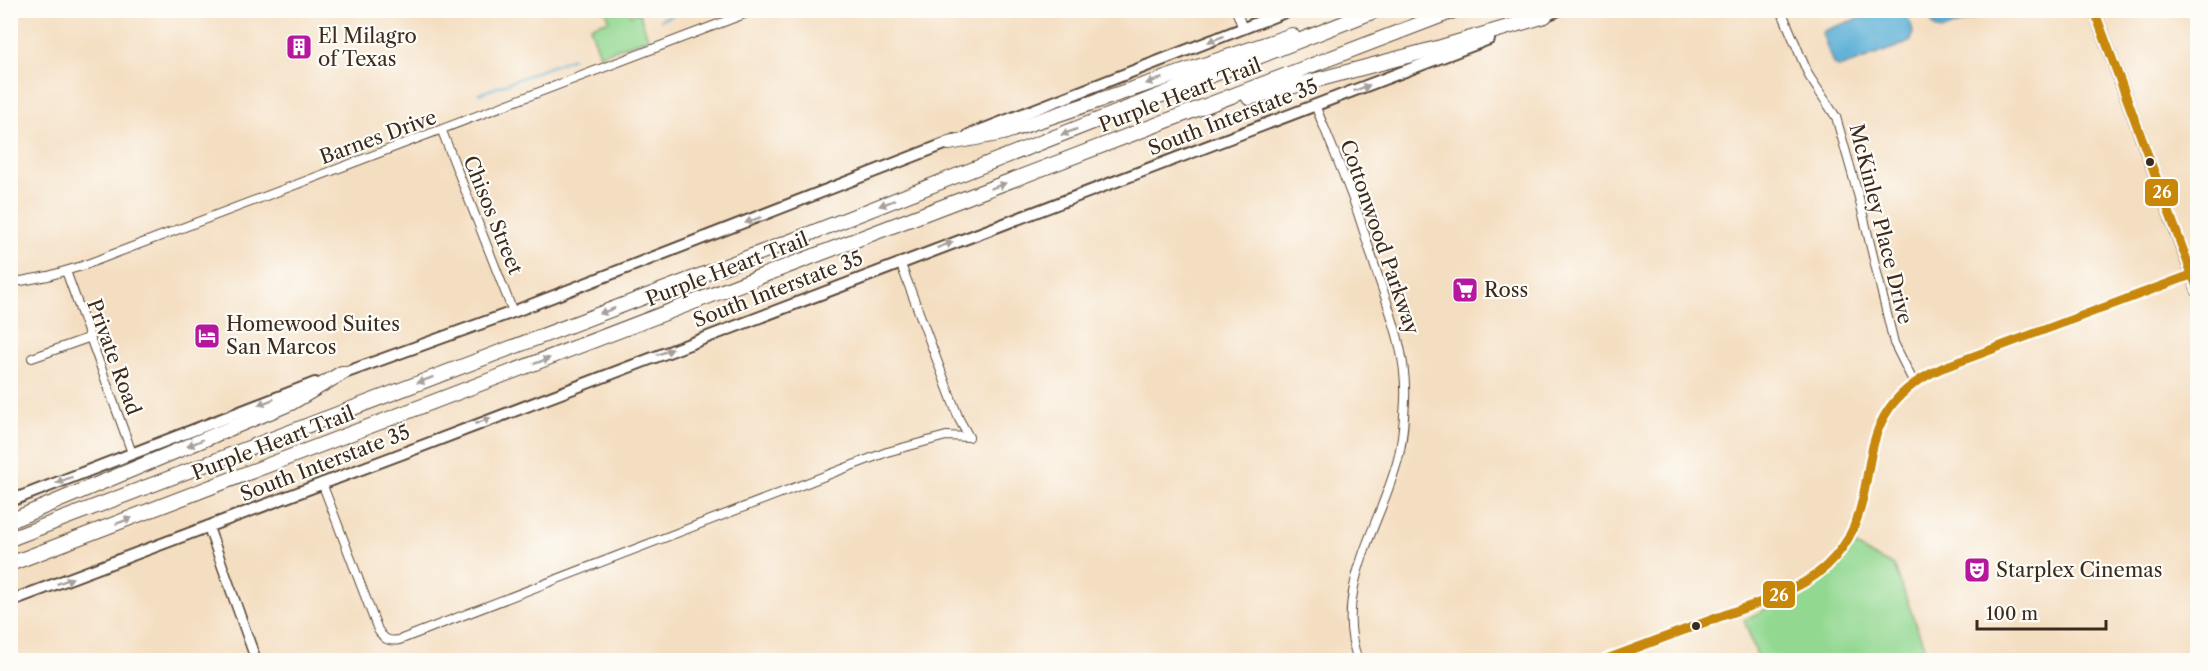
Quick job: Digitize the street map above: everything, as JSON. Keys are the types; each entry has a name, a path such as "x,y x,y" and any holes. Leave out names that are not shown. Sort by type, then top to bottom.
{"highway":[{"path":"949,143 1004,133 1369,10"},
{"name":"Purple Heart Trail","path":"10,539 780,245 1377,10"},
{"name":"Purple Heart Trail","path":"10,564 1456,10"},
{"path":"1166,122 1441,47 1545,16"},
{"path":"10,520 291,403 342,373"}],"main road":[{"path":"10,501 342,373 513,312 1290,10"},
{"name":"South Interstate 35","path":"10,601 1316,105 1559,10"},
{"path":"2094,10 2194,274 2198,291"}],"street":[{"name":"Barnes Drive","path":"10,283 66,272 442,131 599,68 754,10"},
{"path":"1236,10 1243,29"},
{"name":"McKinley Place Drive","path":"1781,10 1809,76 1836,117 1859,198 1894,343 1914,383"},
{"name":"Cottonwood Parkway","path":"1316,105 1355,205 1391,308 1404,367 1403,430 1398,460 1360,560 1352,588 1351,618 1354,650 1358,660"},
{"name":"Chisos Street","path":"442,131 513,312"},
{"path":"322,483 378,630 384,638 391,642 887,452 946,436 969,437 959,418 900,262"},
{"name":"Private Road","path":"66,272 88,338 132,453"},
{"path":"1604,660 1788,591 1821,571 1844,546 1853,529 1860,510 1876,433 1899,398 1914,383 1942,368 2194,274"},
{"path":"32,358 88,338"},
{"path":"208,526 256,660"}],"green space":[{"path":"606,11 629,11 631,15 639,12 648,38 600,55 590,27 609,20"},
{"path":"1853,544 1895,568 1929,660 1759,660 1744,620 1817,581 1841,559"}],"water":[{"path":"1882,10 1905,11 1913,31 1910,42 1842,67 1833,64 1822,33"},
{"path":"1928,11 1992,11 1939,30 1931,21"}],"waterway":[{"path":"660,20 686,10"},
{"path":"479,94 573,58"}],"transit line":[{"name":"26","path":"2094,10 2198,290"},
{"name":"26","path":"1604,660 1781,594 1810,579 1823,569 1835,557 1851,532 1861,507 1878,431 1890,408 1910,387 1942,368 2191,275"}],"place":[{"name":"El Milagro of Texas","path":"299,47"},
{"name":"Ross","path":"1465,290"},
{"name":"Homewood Suites San Marcos","path":"207,336"},
{"name":"Starplex Cinemas","path":"1977,570"}]}
